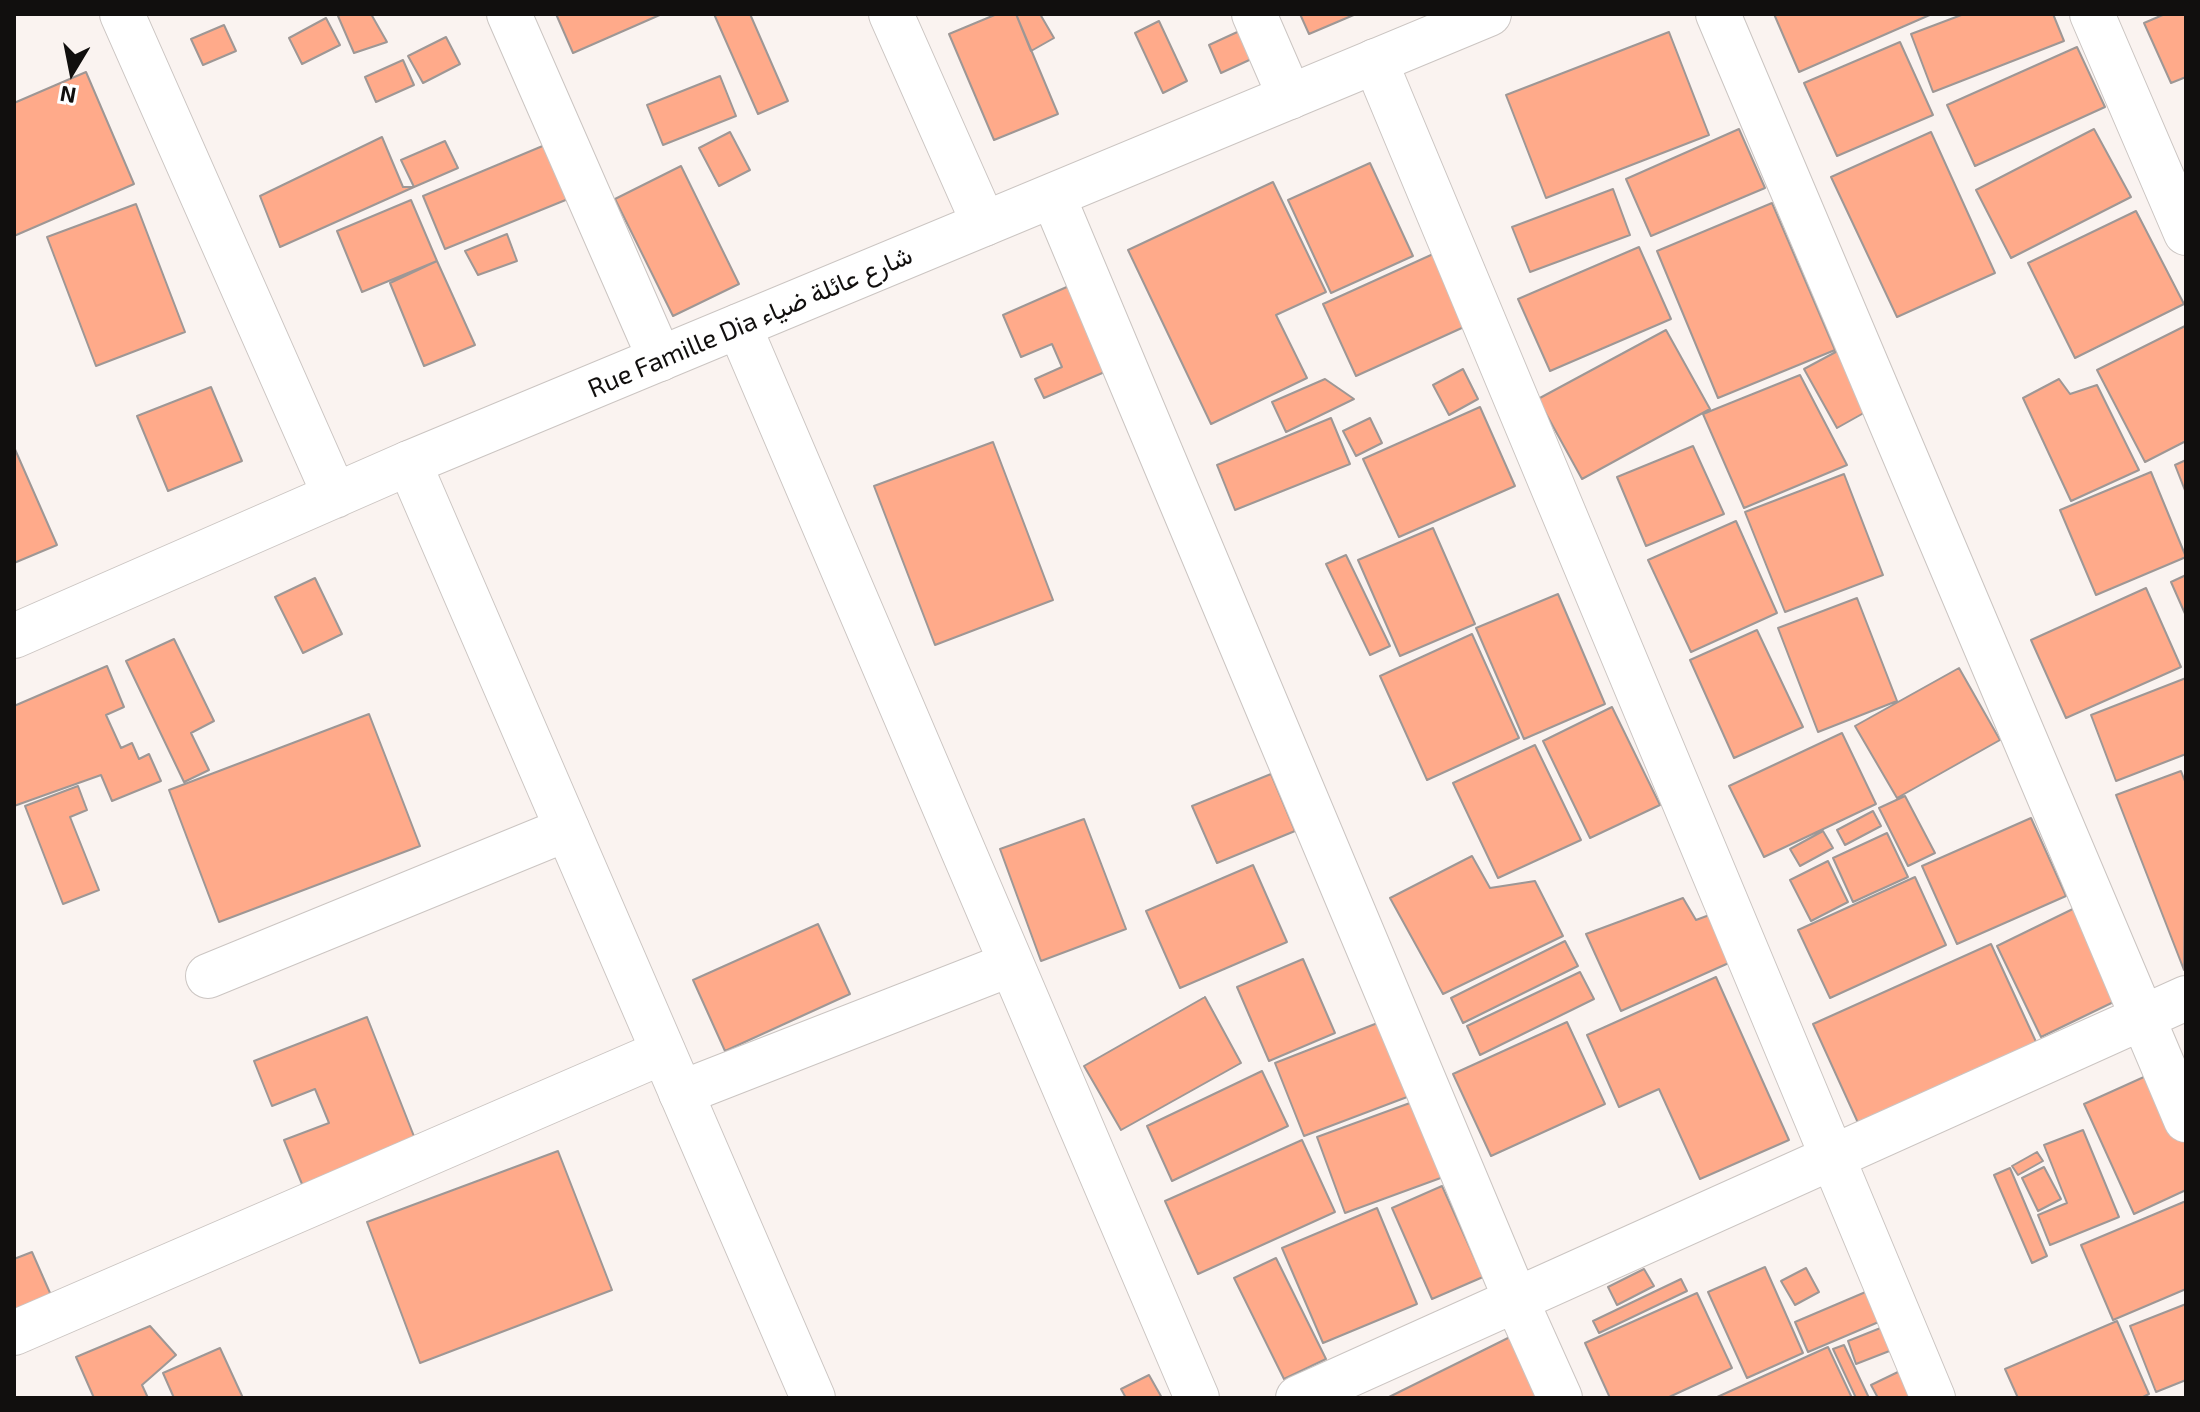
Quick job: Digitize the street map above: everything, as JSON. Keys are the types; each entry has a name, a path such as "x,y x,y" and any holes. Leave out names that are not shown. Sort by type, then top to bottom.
{"street":[{"path":"122,14 335,496"},
{"path":"509,14 660,359"},
{"path":"891,14 984,224"},
{"path":"1254,14 1290,97"},
{"name":"Rue Famille Dia شارع عائلة ضياء","path":"14,636 409,463 1489,14"},
{"path":"1718,14 2186,1120"},
{"path":"2092,14 2186,233"},
{"path":"1375,61 1933,1398"},
{"path":"1053,196 1516,1300 1560,1398"},
{"path":"739,326 1197,1398"},
{"path":"409,463 813,1398"},
{"path":"208,976 567,829"},
{"path":"681,1093 1011,964"},
{"path":"1298,1398 2186,998"},
{"path":"14,1333 663,1052"}],"building":[{"path":"371,14 387,42 354,53 338,16"},
{"path":"556,14 662,14 573,53"},
{"path":"714,14 750,14 788,101 758,114"},
{"path":"997,14 1016,14 1058,114 994,140 949,34"},
{"path":"1016,14 1040,14 1054,38 1031,51"},
{"path":"1300,14 1356,14 1309,34"},
{"path":"1774,14 1932,14 1799,72"},
{"path":"1964,14 2053,14 2064,41 1933,92 1911,34"},
{"path":"2165,14 2186,14 2186,77 2171,83 2144,23"},
{"path":"326,18 340,45 302,64 289,38"},
{"path":"1159,21 1187,81 1163,93 1135,33"},
{"path":"224,25 236,51 203,65 191,39"},
{"path":"1246,28 1258,56 1221,73 1209,45"},
{"path":"1669,32 1709,135 1546,198 1506,95"},
{"path":"446,37 460,64 423,83 408,56"},
{"path":"1900,42 1933,115 1837,156 1804,83"},
{"path":"2077,47 2105,107 1975,166 1947,105"},
{"path":"403,60 414,85 376,102 365,77"},
{"path":"86,72 134,184 14,236 14,103"},
{"path":"720,76 736,116 663,145 647,105"},
{"path":"1739,129 1765,188 1651,236 1626,179"},
{"path":"2094,129 2131,197 2011,258 1976,190"},
{"path":"730,132 750,170 719,186 699,148"},
{"path":"1931,132 1995,273 1897,317 1831,177"},
{"path":"382,137 403,187 414,187 280,247 260,196"},
{"path":"445,141 458,168 414,187 401,160"},
{"path":"545,145 573,197 445,249 423,196"},
{"path":"1370,163 1413,256 1331,293 1288,200"},
{"path":"681,166 739,284 673,316 615,199"},
{"path":"1273,182 1326,292 1276,315 1307,378 1211,424 1128,250"},
{"path":"1613,189 1630,235 1530,272 1512,227"},
{"path":"411,200 437,261 362,292 337,231"},
{"path":"1772,203 1835,350 1718,398 1657,251"},
{"path":"136,204 185,332 96,366 47,237"},
{"path":"2136,211 2184,304 2075,358 2028,263"},
{"path":"507,234 517,261 478,275 465,251"},
{"path":"1639,247 1671,319 1550,371 1518,299"},
{"path":"1442,250 1475,322 1356,376 1323,304"},
{"path":"437,261 475,345 424,366 390,283"},
{"path":"1069,286 1107,371 1044,398 1035,379 1062,367 1052,344 1021,357 1003,315"},
{"path":"2185,326 2186,441 2145,462 2097,370"},
{"path":"1666,330 1710,409 1582,479 1538,399"},
{"path":"1845,347 1878,405 1837,428 1804,369"},
{"path":"1463,369 1478,399 1449,415 1433,385"},
{"path":"1800,375 1847,465 1744,508 1703,414"},
{"path":"1325,379 1354,399 1286,432 1272,402"},
{"path":"2059,379 2070,394 2097,385 2139,470 2071,501 2023,398"},
{"path":"211,387 242,461 168,491 137,416"},
{"path":"1480,407 1515,486 1399,537 1363,459"},
{"path":"1331,418 1350,464 1235,510 1217,465"},
{"path":"1370,418 1382,443 1356,456 1343,431"},
{"path":"993,442 1053,600 935,645 874,486"},
{"path":"1693,446 1724,514 1646,546 1617,477"},
{"path":"14,447 57,545 14,563"},
{"path":"2186,460 2186,493 2175,465"},
{"path":"2151,472 2186,557 2096,595 2060,510"},
{"path":"1844,474 1883,575 1785,612 1745,512"},
{"path":"1736,521 1777,613 1691,652 1648,560"},
{"path":"1433,528 1475,624 1400,656 1358,560"},
{"path":"1346,555 1390,646 1370,655 1326,564"},
{"path":"2186,575 2186,616 2171,582"},
{"path":"315,578 342,634 303,653 275,597"},
{"path":"2146,588 2181,667 2066,718 2031,640"},
{"path":"1558,594 1605,704 1524,739 1476,628"},
{"path":"1857,598 1897,701 1818,732 1778,628"},
{"path":"1757,630 1803,727 1734,758 1690,660"},
{"path":"1472,634 1519,738 1427,780 1380,676"},
{"path":"174,639 214,721 191,733 209,770 184,782 126,661"},
{"path":"107,666 124,707 106,715 121,748 132,743 139,759 149,754 161,781 112,801 101,775 14,806 14,706"},
{"path":"1959,668 2000,740 1897,798 1855,726"},
{"path":"2186,678 2186,754 2116,781 2091,715"},
{"path":"1612,707 1660,805 1590,838 1543,741"},
{"path":"369,714 420,846 219,922 169,790"},
{"path":"1842,733 1876,804 1764,857 1729,786"},
{"path":"1535,745 1581,840 1498,878 1453,783"},
{"path":"2181,771 2186,784 2184,970 2116,795"},
{"path":"1271,774 1295,831 1217,863 1192,806"},
{"path":"78,786 87,810 70,817 99,890 63,904 25,806"},
{"path":"1905,796 1935,853 1908,866 1879,808"},
{"path":"1873,811 1881,826 1845,845 1837,830"},
{"path":"2031,818 2066,896 1957,944 1922,866"},
{"path":"1084,819 1126,929 1041,961 1000,849"},
{"path":"1823,831 1833,848 1800,866 1790,849"},
{"path":"1887,833 1908,877 1853,902 1833,858"},
{"path":"1472,856 1490,888 1535,881 1563,936 1443,994 1390,898"},
{"path":"1828,861 1848,902 1811,921 1790,880"},
{"path":"1253,865 1287,942 1180,988 1146,911"},
{"path":"1915,877 1946,945 1830,998 1798,930"},
{"path":"1683,898 1696,920 1720,911 1740,958 1621,1011 1586,934"},
{"path":"2081,905 2126,996 2041,1037 1997,946"},
{"path":"818,924 850,994 725,1051 693,980"},
{"path":"1565,941 1578,966 1463,1023 1451,998"},
{"path":"1991,944 2037,1044 1859,1125 1813,1024"},
{"path":"1303,959 1335,1033 1269,1061 1237,987"},
{"path":"1580,972 1594,999 1480,1055 1467,1026"},
{"path":"1716,977 1789,1140 1700,1179 1659,1089 1619,1107 1587,1035"},
{"path":"1205,997 1241,1063 1121,1130 1084,1066"},
{"path":"367,1017 417,1144 304,1189 284,1140 329,1123 315,1089 272,1106 254,1061"},
{"path":"1393,1017 1423,1091 1304,1136 1275,1063"},
{"path":"1567,1022 1605,1104 1491,1156 1453,1074"},
{"path":"1262,1071 1288,1126 1172,1181 1147,1126"},
{"path":"2155,1072 2186,1141 2186,1190 2134,1214 2084,1104"},
{"path":"1429,1096 1457,1172 1345,1213 1317,1137"},
{"path":"2083,1130 2119,1217 2050,1245 2038,1215 2067,1203 2044,1145"},
{"path":"1302,1140 1335,1212 1198,1274 1165,1201"},
{"path":"558,1151 612,1290 420,1363 367,1222"},
{"path":"2037,1152 2043,1161 2018,1175 2012,1166"},
{"path":"2044,1167 2061,1199 2038,1211 2022,1178"},
{"path":"2010,1168 2047,1256 2032,1263 1994,1175"},
{"path":"1442,1186 1483,1277 1432,1299 1392,1208"},
{"path":"2186,1201 2186,1289 2113,1320 2081,1245"},
{"path":"1377,1208 1417,1304 1323,1343 1282,1248"},
{"path":"32,1252 54,1302 14,1318 14,1259"},
{"path":"1276,1258 1326,1359 1284,1379 1234,1278"},
{"path":"1765,1267 1803,1353 1747,1378 1708,1292"},
{"path":"1806,1268 1819,1292 1795,1305 1781,1281"},
{"path":"1644,1269 1654,1286 1617,1305 1608,1287"},
{"path":"1681,1279 1687,1291 1599,1333 1593,1321"},
{"path":"1875,1288 1888,1318 1808,1352 1795,1322"},
{"path":"1697,1293 1732,1368 1667,1398 1610,1398 1585,1343"},
{"path":"2186,1304 2186,1380 2156,1392 2130,1326"},
{"path":"2117,1321 2149,1394 2141,1398 2018,1398 2005,1369"},
{"path":"150,1326 176,1355 142,1385 148,1398 94,1398 76,1357"},
{"path":"1883,1327 1892,1350 1856,1364 1848,1341"},
{"path":"1510,1337 1542,1398 1387,1398"},
{"path":"1844,1345 1869,1398 1856,1398 1833,1349"},
{"path":"1828,1347 1852,1398 1715,1398"},
{"path":"220,1348 243,1398 174,1398 163,1373"},
{"path":"1900,1371 1915,1398 1878,1398 1871,1385"},
{"path":"1149,1375 1162,1398 1126,1398 1121,1389"}]}
